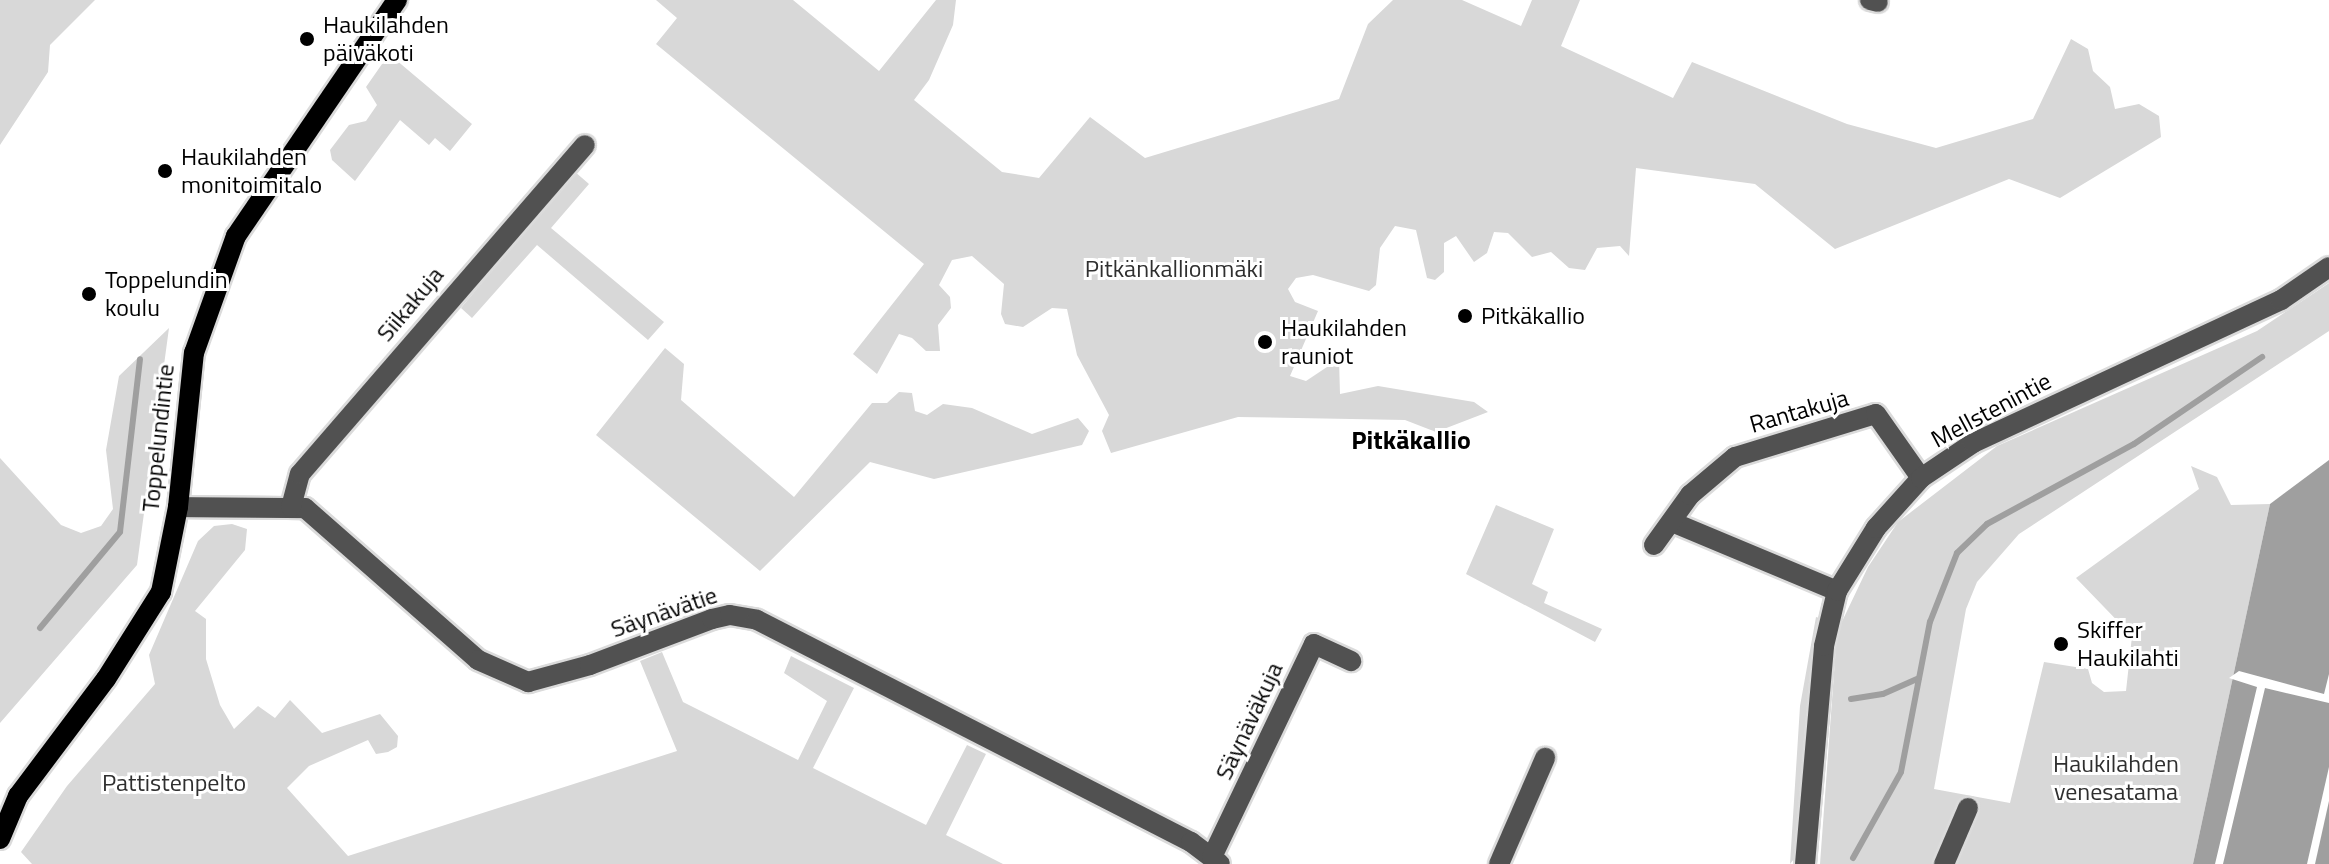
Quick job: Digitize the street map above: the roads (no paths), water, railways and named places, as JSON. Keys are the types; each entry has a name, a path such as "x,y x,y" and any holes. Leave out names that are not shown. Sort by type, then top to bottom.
{"main road":[{"name":"Toppelundintie","path":"0,839 9,801 106,679 161,592 178,507 187,389 219,272 255,204 397,0"}],"street":[{"name":"Siikakuja","path":"291,507 300,474 585,145"},
{"name":"Mellstenintie","path":"1805,864 1824,646 1837,591 1876,528 1921,478 1973,443 2281,300 2329,267"},
{"name":"Rantakuja","path":"1672,522 1690,495 1735,457 1876,414 1921,478"},
{"path":"178,507 271,511 291,507"},
{"name":"Säynävätie","path":"291,507 305,508 478,660 512,679 544,680 712,619 745,616 1216,860"},
{"path":"1654,545 1672,522 1837,591"},
{"name":"Säynäväkuja","path":"1216,860 1314,644 1351,661"},
{"path":"1499,864 1545,758"},
{"path":"1944,864 1968,808"}],"waterway":[{"path":"1853,858 1901,772 1930,622 1957,553 1987,524 2134,444 2262,357"},
{"path":"40,628 120,532 140,359"},
{"path":"1851,699 1883,694 1919,678"}],"place":[{"name":"Haukilahden päiväkoti","path":"307,39"},
{"name":"Haukilahden monitoimitalo","path":"165,171"},
{"name":"Toppelundin koulu","path":"89,294"},
{"name":"Pitkäkallio","path":"1465,316"},
{"name":"Haukilahden rauniot","path":"1265,342"},
{"name":"Skiffer Haukilahti","path":"2061,644"}],"district":[{"name":"Pitkäkallio","path":"1411,440"}],"park label":[{"name":"Pitkänkallionmäki","path":"1174,269"},
{"name":"Haukilahden venesatama","path":"2116,778"},
{"name":"Pattistenpelto","path":"174,783"}]}
